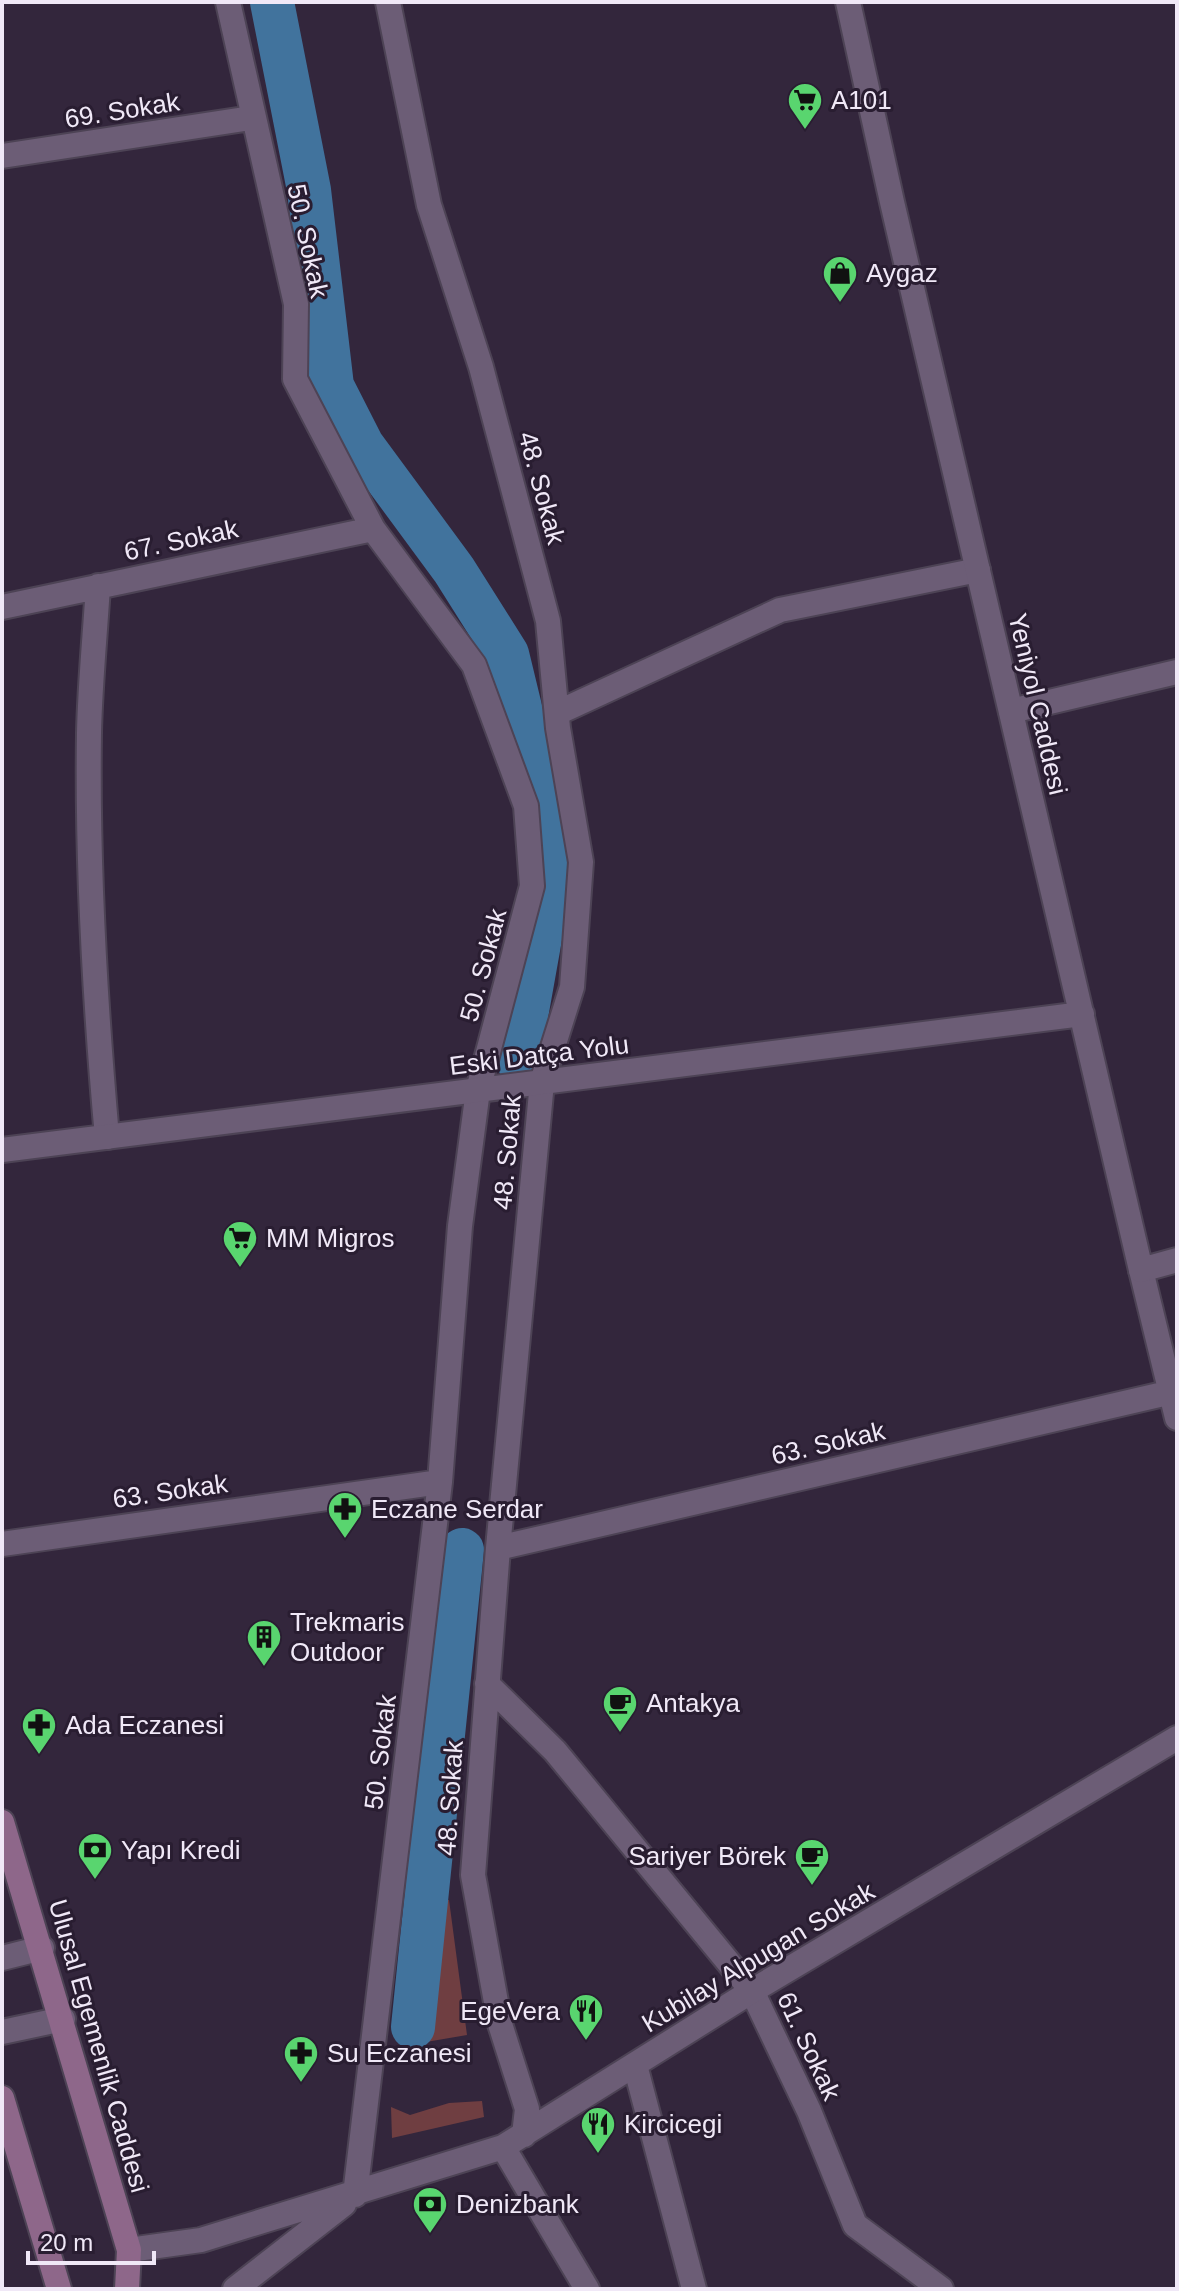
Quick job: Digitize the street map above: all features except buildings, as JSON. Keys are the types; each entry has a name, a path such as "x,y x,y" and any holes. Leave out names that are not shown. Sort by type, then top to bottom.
{"main road":[{"name":"Ulusal Egemenlik Caddesi","path":"2,1822 42,1948 129,2250 127,2289"},
{"path":"2,2098 59,2289"}],"street":[{"name":"50. Sokak","path":"228,2 251,118 296,304 295,379 373,529 474,665 526,806 532,886 478,1090 460,1226 440,1482 355,2195"},
{"name":"48. Sokak","path":"388,2 429,205 481,367 548,621 557,713 581,862 572,987 542,1082 498,1548 473,1875 500,2024 527,2109 514,2141"},
{"name":"Yeniyol Caddesi","path":"848,2 1177,1418"},
{"name":"69. Sokak","path":"2,156 251,118"},
{"name":"67. Sokak","path":"2,607 373,529"},
{"path":"557,713 780,610 978,570"},
{"path":"98,586 89,733 94,980 107,1137"},
{"path":"1011,711 1177,672"},
{"name":"Eski Datça Yolu","path":"2,1150 1082,1014"},
{"path":"1141,1270 1177,1260"},
{"name":"63. Sokak","path":"498,1548 1172,1392"},
{"name":"63. Sokak","path":"2,1544 440,1482"},
{"name":"61. Sokak","path":"487,1684 555,1751 752,1991 809,2111 855,2225 941,2289"},
{"name":"Kubilay Alpugan Sokak","path":"129,2250 201,2240 355,2195 514,2141 752,1991 1177,1738"},
{"path":"2,1958 42,1948"},
{"path":"2,2032 63,2019"},
{"path":"635,2065 694,2289"},
{"path":"514,2141 587,2289"},
{"name":"Kubilay Alpugan Sokak","path":"235,2289 355,2195"}],"shaded area":[{"path":"449,1900 467,2035 426,2042 434,1902"},
{"path":"482,2101 484,2117 392,2138 391,2107 410,2115 449,2103"}],"waterway":[{"path":"272,2 309,190 332,386 362,445 454,570 507,654 529,745 552,871 518,1061"},
{"path":"413,2027 462,1550"}],"place":[{"name":"A101","path":"805,131"},
{"name":"Aygaz","path":"840,304"},
{"name":"MM Migros","path":"240,1269"},
{"name":"Eczane Serdar","path":"345,1540"},
{"name":"Trekmaris Outdoor","path":"264,1668"},
{"name":"Antakya","path":"620,1734"},
{"name":"Ada Eczanesi","path":"39,1756"},
{"name":"Yapı Kredi","path":"95,1881"},
{"name":"Sariyer Börek","path":"812,1887"},
{"name":"EgeVera","path":"586,2042"},
{"name":"Su Eczanesi","path":"301,2084"},
{"name":"Kircicegi","path":"598,2155"},
{"name":"Denizbank","path":"430,2235"}]}
